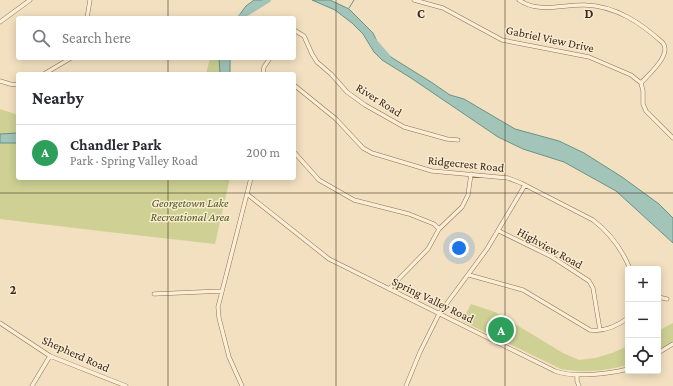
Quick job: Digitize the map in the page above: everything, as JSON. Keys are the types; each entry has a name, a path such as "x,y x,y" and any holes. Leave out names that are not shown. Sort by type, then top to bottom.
{"street":[{"path":"0,22 30,0"},
{"path":"87,16 90,0"},
{"name":"Gabriel View Drive","path":"414,0 443,8 502,40 589,57 631,75 641,83"},
{"path":"520,0 527,4 541,8 587,2 629,17 665,44 665,51 658,64 641,83 643,91 643,104 646,111 673,138"},
{"name":"River Road","path":"296,31 304,36 317,62 331,74 347,92 365,105 404,127 446,139 458,140"},
{"path":"48,72 68,60"},
{"path":"263,72 264,66 268,60"},
{"path":"0,81 16,85"},
{"name":"Ridgecrest Road","path":"296,86 336,119 361,146 372,153 432,171 508,178 526,185 593,220 602,227 615,242 625,257 629,266"},
{"path":"296,154 319,180 354,200 409,214 434,224 439,229"},
{"path":"389,289 428,250 439,229 462,207 466,201 471,174"},
{"path":"242,386 232,364 219,318 218,308 250,180"},
{"path":"406,386 420,352 439,314 469,275 499,231 526,185"},
{"name":"Spring Valley Road","path":"247,194 328,258 555,371 564,374 577,375 625,370"},
{"name":"Highview Road","path":"499,231 552,257 588,281 593,288 600,330"},
{"path":"469,275 523,290 540,299 586,329 600,330 612,327 625,320"},
{"path":"154,294 222,291"},
{"path":"661,298 667,299"},
{"name":"Shepherd Road","path":"0,323 50,356 126,386"},
{"path":"661,351 673,344"},
{"path":"32,386 50,356"},
{"path":"577,375 579,386"}],"green space":[{"path":"210,60 219,60 220,72 206,72"},
{"name":"Georgetown Lake Recreational Area","path":"0,109 16,114 16,180 230,180 215,244 0,219"},
{"path":"471,304 495,312 563,353 579,360 595,358 625,347 625,366 594,371 561,369 462,321"},
{"path":"673,323 673,342 661,348 661,338 661,329"}],"water":[{"path":"254,0 265,0 249,10 244,16 238,16 246,6"},
{"path":"312,0 330,0 349,9 373,33 381,50 450,95 464,99 515,129 559,141 584,153 622,177 659,204 673,218 673,243 616,191 564,162 523,149 498,137 382,60 374,52 363,34 352,23 335,10"},
{"path":"219,60 230,60 230,72 220,72"},
{"path":"16,133 16,143 0,143 0,134"}],"waterway":[{"path":"242,16 268,0"},
{"path":"349,8 354,0"},
{"path":"374,41 388,57"}],"place":[{"name":"Chandler Park","path":"501,330"}]}
